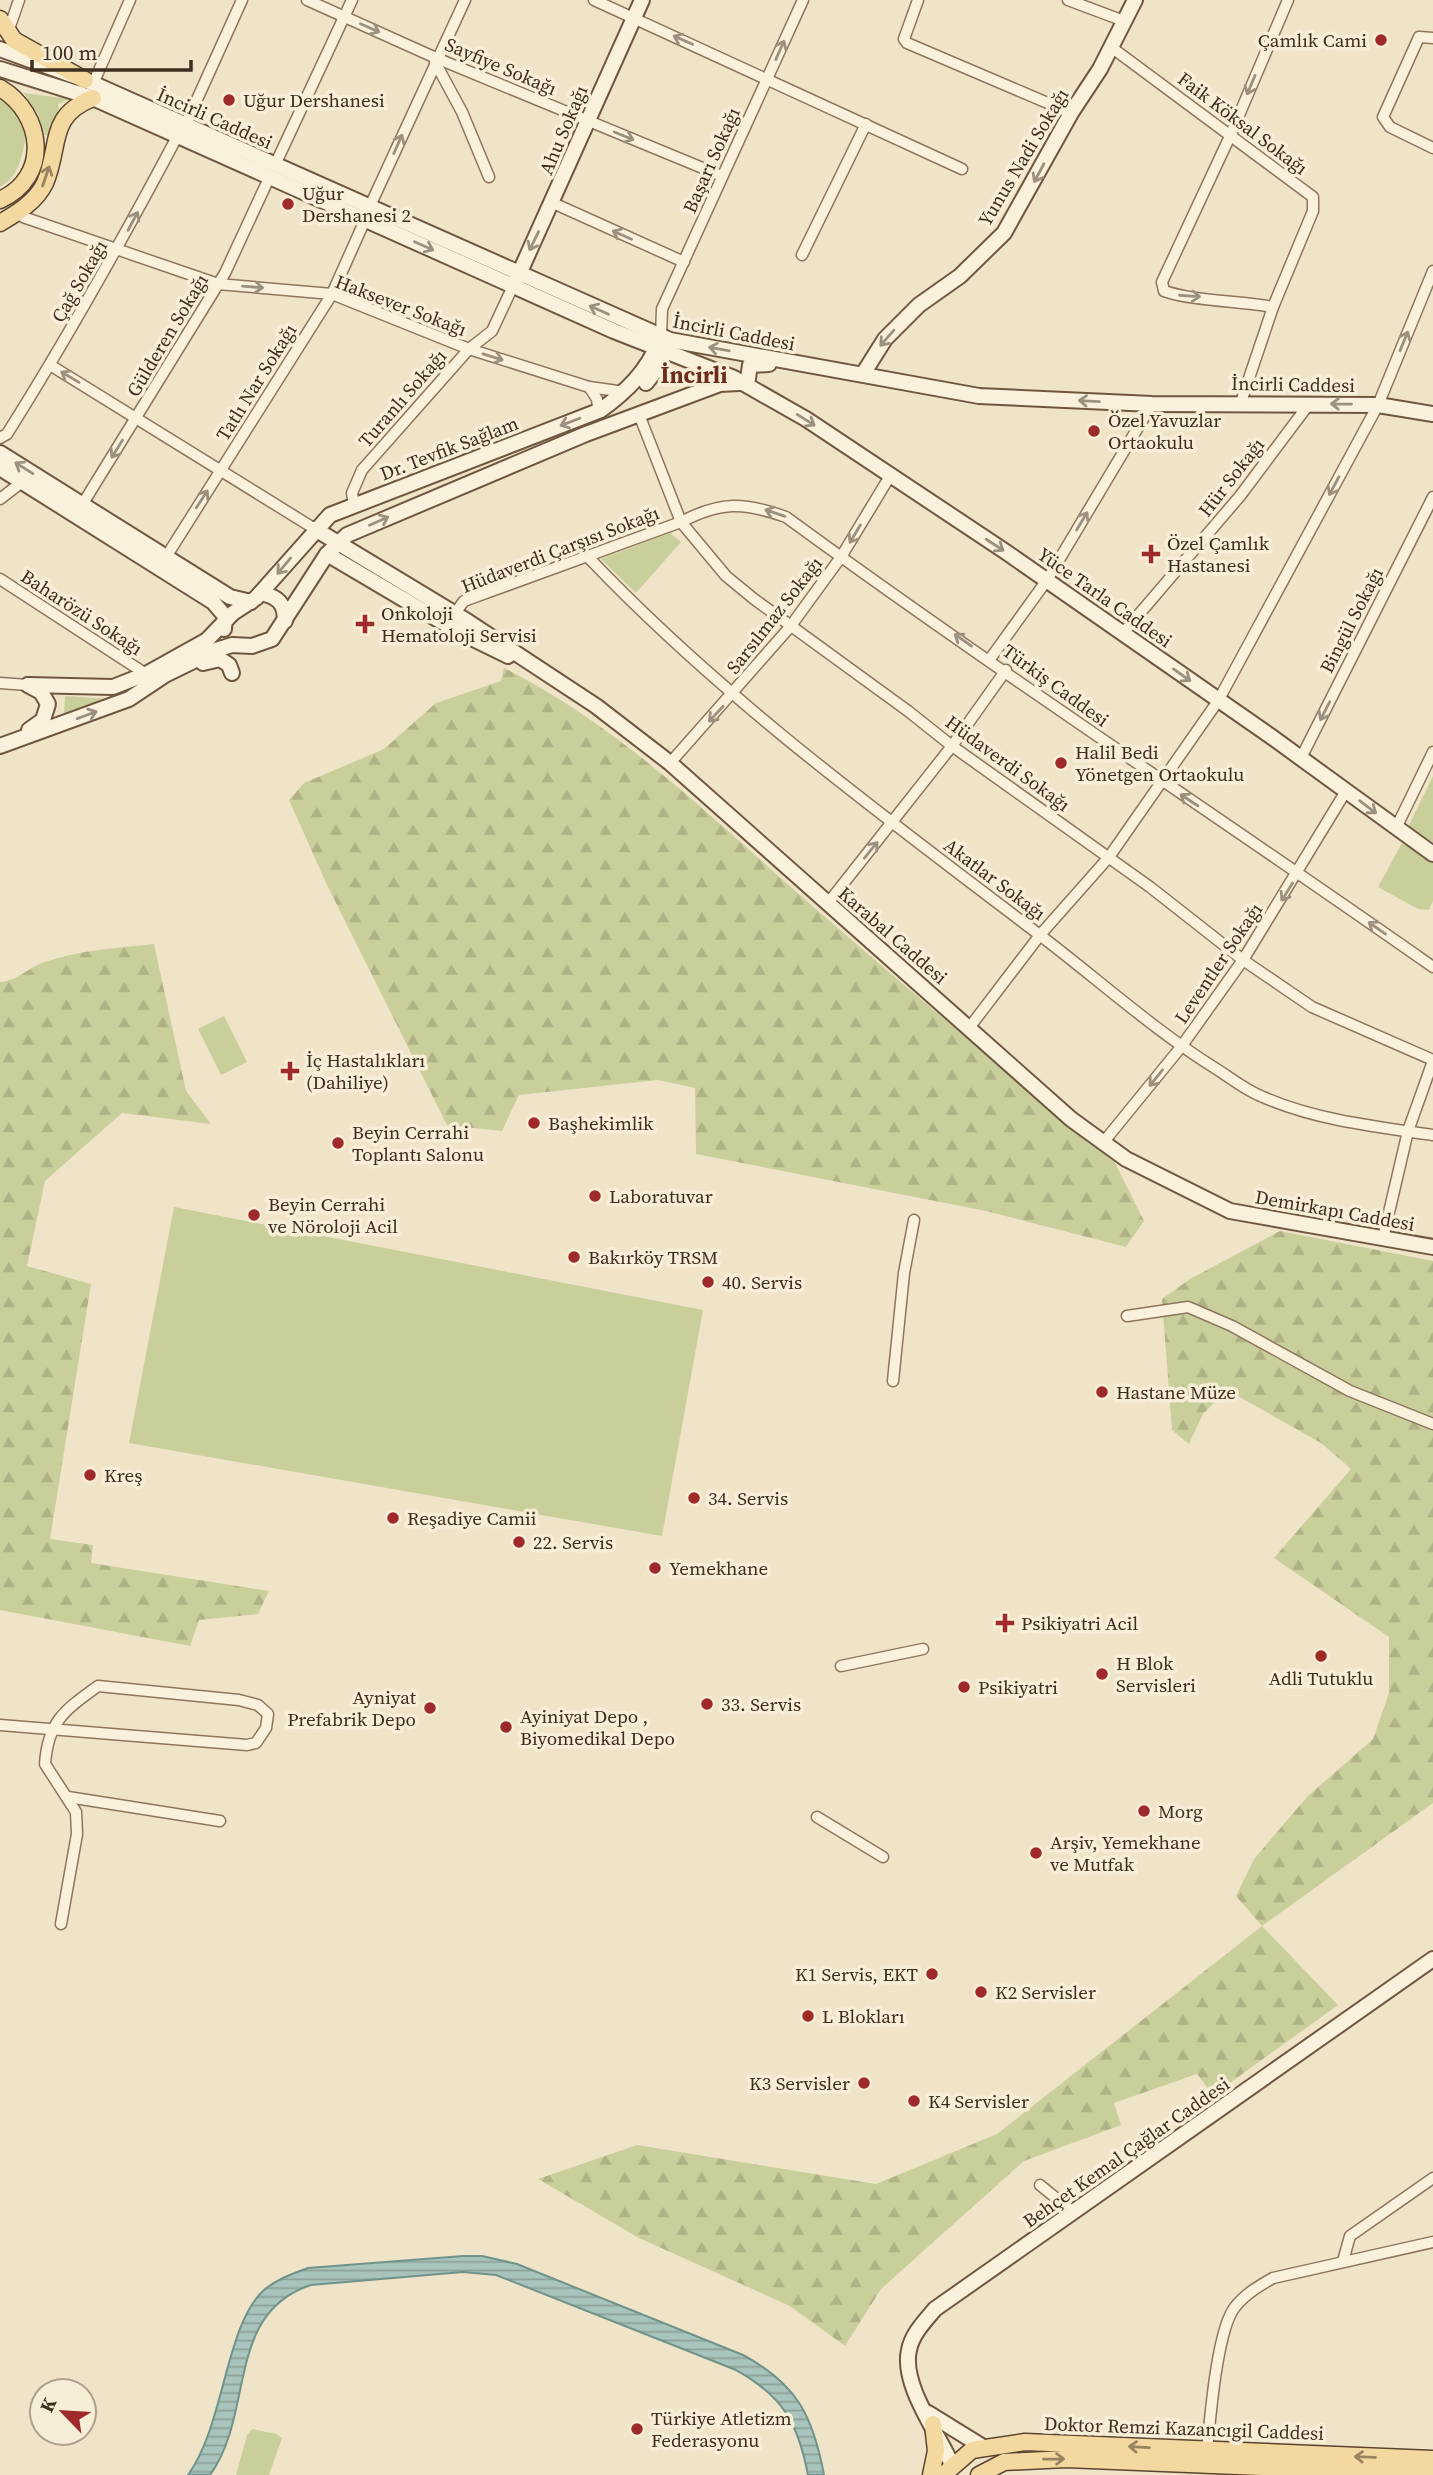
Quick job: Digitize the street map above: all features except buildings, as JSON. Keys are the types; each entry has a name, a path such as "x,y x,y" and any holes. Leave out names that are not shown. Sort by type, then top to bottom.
{"main road":[{"name":"Ahu Sokağı","path":"516,280 553,204 642,0"},
{"name":"Yunus Nadi Sokağı","path":"863,374 885,339 919,305 960,276 1004,233 1111,47 1135,0"},
{"path":"0,19 8,34 90,88 63,121 44,184 38,194 0,223"},
{"name":"İncirli Caddesi","path":"0,49 663,344 747,385"},
{"name":"İncirli Caddesi","path":"0,69 90,88"},
{"path":"0,88 16,99 30,118 36,153 33,167 21,187 0,200"},
{"path":"586,434 643,387 658,368 663,344"},
{"name":"İncirli Caddesi","path":"663,344 863,374 979,396 1152,404 1241,402 1378,405 1433,414"},
{"name":"Dr. Tevfik Sağlam","path":"256,597 330,515 594,414 625,392 646,369 663,344"},
{"path":"0,746 129,699 165,675 232,645 252,646 272,639 331,548 347,535 586,434 720,384 734,382 747,385 750,365 798,364"},
{"name":"Yüce Tarla Caddesi","path":"747,385 806,419 1047,580 1433,854"},
{"path":"0,453 230,597 279,600 284,609 285,621"},
{"path":"0,468 202,594 219,607 225,616 225,635 232,645"},
{"name":"Karabal Caddesi","path":"315,530 331,548 459,632 541,671"},
{"name":"Karabal Caddesi","path":"331,548 455,613 596,706 670,763 1102,1144 1166,1181 1230,1211"},
{"path":"28,685 113,687 146,674 207,640 233,613 256,597"},
{"path":"165,675 179,674 207,661 220,659 229,665 232,673"},
{"path":"0,746 36,726 46,716 47,699 28,685"},
{"name":"Demirkapı Caddesi","path":"1230,1211 1433,1247"},
{"name":"Behçet Kemal Çağlar Caddesi","path":"950,2472 930,2418 914,2389 908,2371 909,2349 917,2330 935,2309 1433,1959"},
{"path":"930,2418 983,2446 990,2462 984,2472"},
{"path":"930,2418 936,2451 931,2475"},
{"name":"Doktor Remzi Kazancıgil Caddesi","path":"950,2472 972,2449 1025,2442 1433,2459"},
{"name":"Doktor Remzi Kazancıgil Caddesi","path":"984,2472 1004,2462 1021,2459 1066,2459 1433,2474"}],"street":[{"path":"8,34 19,0"},
{"path":"90,88 130,0"},
{"name":"Çağ Sokağı","path":"0,438 6,434 50,365 117,251 182,131 242,0"},
{"name":"Sayfiye Sokağı","path":"307,0 435,60 722,176"},
{"name":"Gülderen Sokağı","path":"82,505 218,284 352,0"},
{"name":"Tatlı Nar Sokağı","path":"166,557 332,294 435,60 465,0"},
{"path":"594,0 962,169"},
{"name":"Başarı Sokağı","path":"663,344 662,309 803,0"},
{"path":"918,0 904,38 907,43 1071,113"},
{"path":"1068,0 1124,21"},
{"path":"1273,307 1235,300 1176,295 1164,291 1162,282 1231,134 1287,0"},
{"path":"1433,38 1419,37 1383,117 1390,127 1433,148"},
{"name":"Faik Köksal Sokağı","path":"1111,47 1312,197 1313,211 1273,307 1241,402"},
{"path":"435,60 462,112 489,177"},
{"path":"802,255 866,124"},
{"path":"553,204 684,262"},
{"name":"Haksever Sokağı","path":"23,217 218,284 332,294 468,349 589,387 625,392"},
{"path":"969,1028 1041,935 1109,857 1218,701 1378,405 1433,271"},
{"name":"Turanlı Sokağı","path":"354,504 352,493 362,470 468,349 492,331 516,280"},
{"path":"50,365 138,416 315,530"},
{"path":"589,387 597,399 598,407 594,414"},
{"path":"990,659 1047,580 1152,404"},
{"name":"Hür Sokağı","path":"1123,633 1240,496 1309,404"},
{"name":"Hüdaverdi Sokağı","path":"640,416 681,523 726,576 790,627 908,710 952,746 1109,857 1243,960 1312,1007 1433,1060"},
{"name":"Sarsılmaz Sokağı","path":"670,763 734,694 790,627 841,557 890,476"},
{"path":"0,499 22,482"},
{"name":"Bingül Sokağı","path":"1301,758 1433,497"},
{"name":"Türkiş Caddesi","path":"681,523 705,510 732,505 758,507 786,517 1162,782 1299,872 1433,967"},
{"name":"Hüdaverdi Çarşısı Sokağı","path":"455,613 464,601 681,523"},
{"name":"Akatlar Sokağı","path":"588,557 642,614 734,694 892,824 1041,935 1181,1047 1262,1097 1321,1114 1433,1135"},
{"name":"Baharözü Sokağı","path":"0,579 146,674"},
{"path":"828,903 952,746 1006,670"},
{"path":"0,683 28,685"},
{"path":"1396,828 1433,752"},
{"name":"Leventler Sokağı","path":"1102,1144 1181,1047 1243,960 1346,791"},
{"path":"1383,1238 1408,1131 1433,1060"},
{"path":"893,1381 904,1273 914,1220"},
{"path":"1127,1316 1188,1307 1232,1326 1350,1391 1433,1424"},
{"path":"841,1666 923,1649"},
{"path":"0,1726 51,1730 247,1745 256,1743 265,1728 268,1714 258,1705 239,1700 98,1685 67,1708 51,1730 46,1764 56,1784 68,1797 76,1812 77,1834 61,1924"},
{"path":"68,1797 220,1821"},
{"path":"817,1817 883,1857"},
{"path":"1343,2262 1350,2236 1433,2178"},
{"path":"1040,2185 1073,2212"},
{"path":"1207,2450 1224,2328 1233,2309 1251,2291 1273,2278 1433,2242"}],"green space":[{"path":"24,93 70,99 58,104 59,109 48,135 45,135 38,114"},
{"path":"0,100 9,103 26,133 22,156 16,170 0,187"},
{"path":"670,533 681,542 636,593 601,559"},
{"path":"504,668 585,716 660,772 801,896 1115,1163 1144,1221 1126,1247 986,1211 696,1154 695,1088 658,1080 519,1095 502,1131 447,1125 326,883 289,800 304,783 384,749 436,703 501,681"},
{"path":"65,696 108,699 64,715"},
{"path":"1433,776 1433,843 1408,827"},
{"path":"1402,843 1433,862 1433,901 1429,910 1418,909 1378,887"},
{"path":"154,944 186,1091 211,1124 122,1113 45,1181 27,1266 91,1284 50,1539 93,1545 91,1563 269,1591 258,1614 199,1620 190,1646 0,1610 0,982 58,958"},
{"path":"224,1016 247,1062 221,1075 198,1029"},
{"path":"174,1207 703,1310 662,1536 129,1443"},
{"path":"1280,1231 1433,1261 1433,1803 1262,1926 1236,1896 1254,1859 1308,1796 1373,1739 1389,1693 1389,1637 1274,1558 1351,1469 1321,1443 1227,1390 1203,1414 1189,1444 1172,1430 1162,1299 1190,1279"},
{"path":"1262,1926 1338,2005 1213,2095 1197,2074 1114,2103 1121,2125 1024,2161 881,2289 845,2346 790,2306 639,2238 538,2179 637,2145 876,2184 997,2134"},
{"path":"252,2429 276,2434 282,2438 269,2475 236,2475 247,2435"}],"water":[{"path":"482,2256 517,2264 743,2355 762,2366 789,2390 800,2404 814,2435 824,2475 808,2475 799,2440 786,2413 766,2390 736,2370 496,2275 463,2272 311,2285 284,2299 265,2318 253,2341 224,2450 210,2475 188,2475 210,2430 241,2326 251,2306 264,2290 279,2280 308,2268"}],"place":[{"name":"Çamlık Cami","path":"1381,40"},
{"name":"Uğur Dershanesi","path":"229,100"},
{"name":"Uğur Dershanesi 2","path":"288,204"},
{"name":"Özel Yavuzlar Ortaokulu","path":"1094,431"},
{"name":"Özel Çamlık Hastanesi","path":"1151,554"},
{"name":"Onkoloji Hematoloji Servisi","path":"365,624"},
{"name":"Halil Bedi Yönetgen Ortaokulu","path":"1061,763"},
{"name":"İç Hastalıkları (Dahiliye)","path":"290,1071"},
{"name":"Başhekimlik","path":"534,1123"},
{"name":"Beyin Cerrahi Toplantı Salonu","path":"338,1143"},
{"name":"Laboratuvar","path":"595,1196"},
{"name":"Beyin Cerrahi ve Nöroloji Acil","path":"254,1215"},
{"name":"Bakırköy TRSM","path":"574,1257"},
{"name":"40. Servis","path":"708,1282"},
{"name":"Hastane Müze","path":"1102,1392"},
{"name":"Kreş","path":"90,1475"},
{"name":"34. Servis","path":"694,1498"},
{"name":"Reşadiye Camii","path":"393,1518"},
{"name":"22. Servis","path":"519,1542"},
{"name":"Yemekhane","path":"655,1568"},
{"name":"Psikiyatri Acil","path":"1005,1623"},
{"name":"Adli Tutuklu","path":"1321,1656"},
{"name":"H Blok Servisleri","path":"1102,1674"},
{"name":"Psikiyatri","path":"964,1687"},
{"name":"33. Servis","path":"707,1704"},
{"name":"Ayniyat Prefabrik Depo","path":"430,1708"},
{"name":"Ayiniyat Depo , Biyomedikal Depo","path":"506,1727"},
{"name":"Morg","path":"1144,1811"},
{"name":"Arşiv, Yemekhane ve Mutfak","path":"1036,1853"},
{"name":"K1 Servis, EKT","path":"932,1974"},
{"name":"K2 Servisler","path":"981,1992"},
{"name":"L Blokları","path":"808,2016"},
{"name":"K3 Servisler","path":"864,2083"},
{"name":"K4 Servisler","path":"914,2101"},
{"name":"Türkiye Atletizm Federasyonu","path":"637,2429"}],"district":[{"name":"İncirli","path":"694,375"}]}
